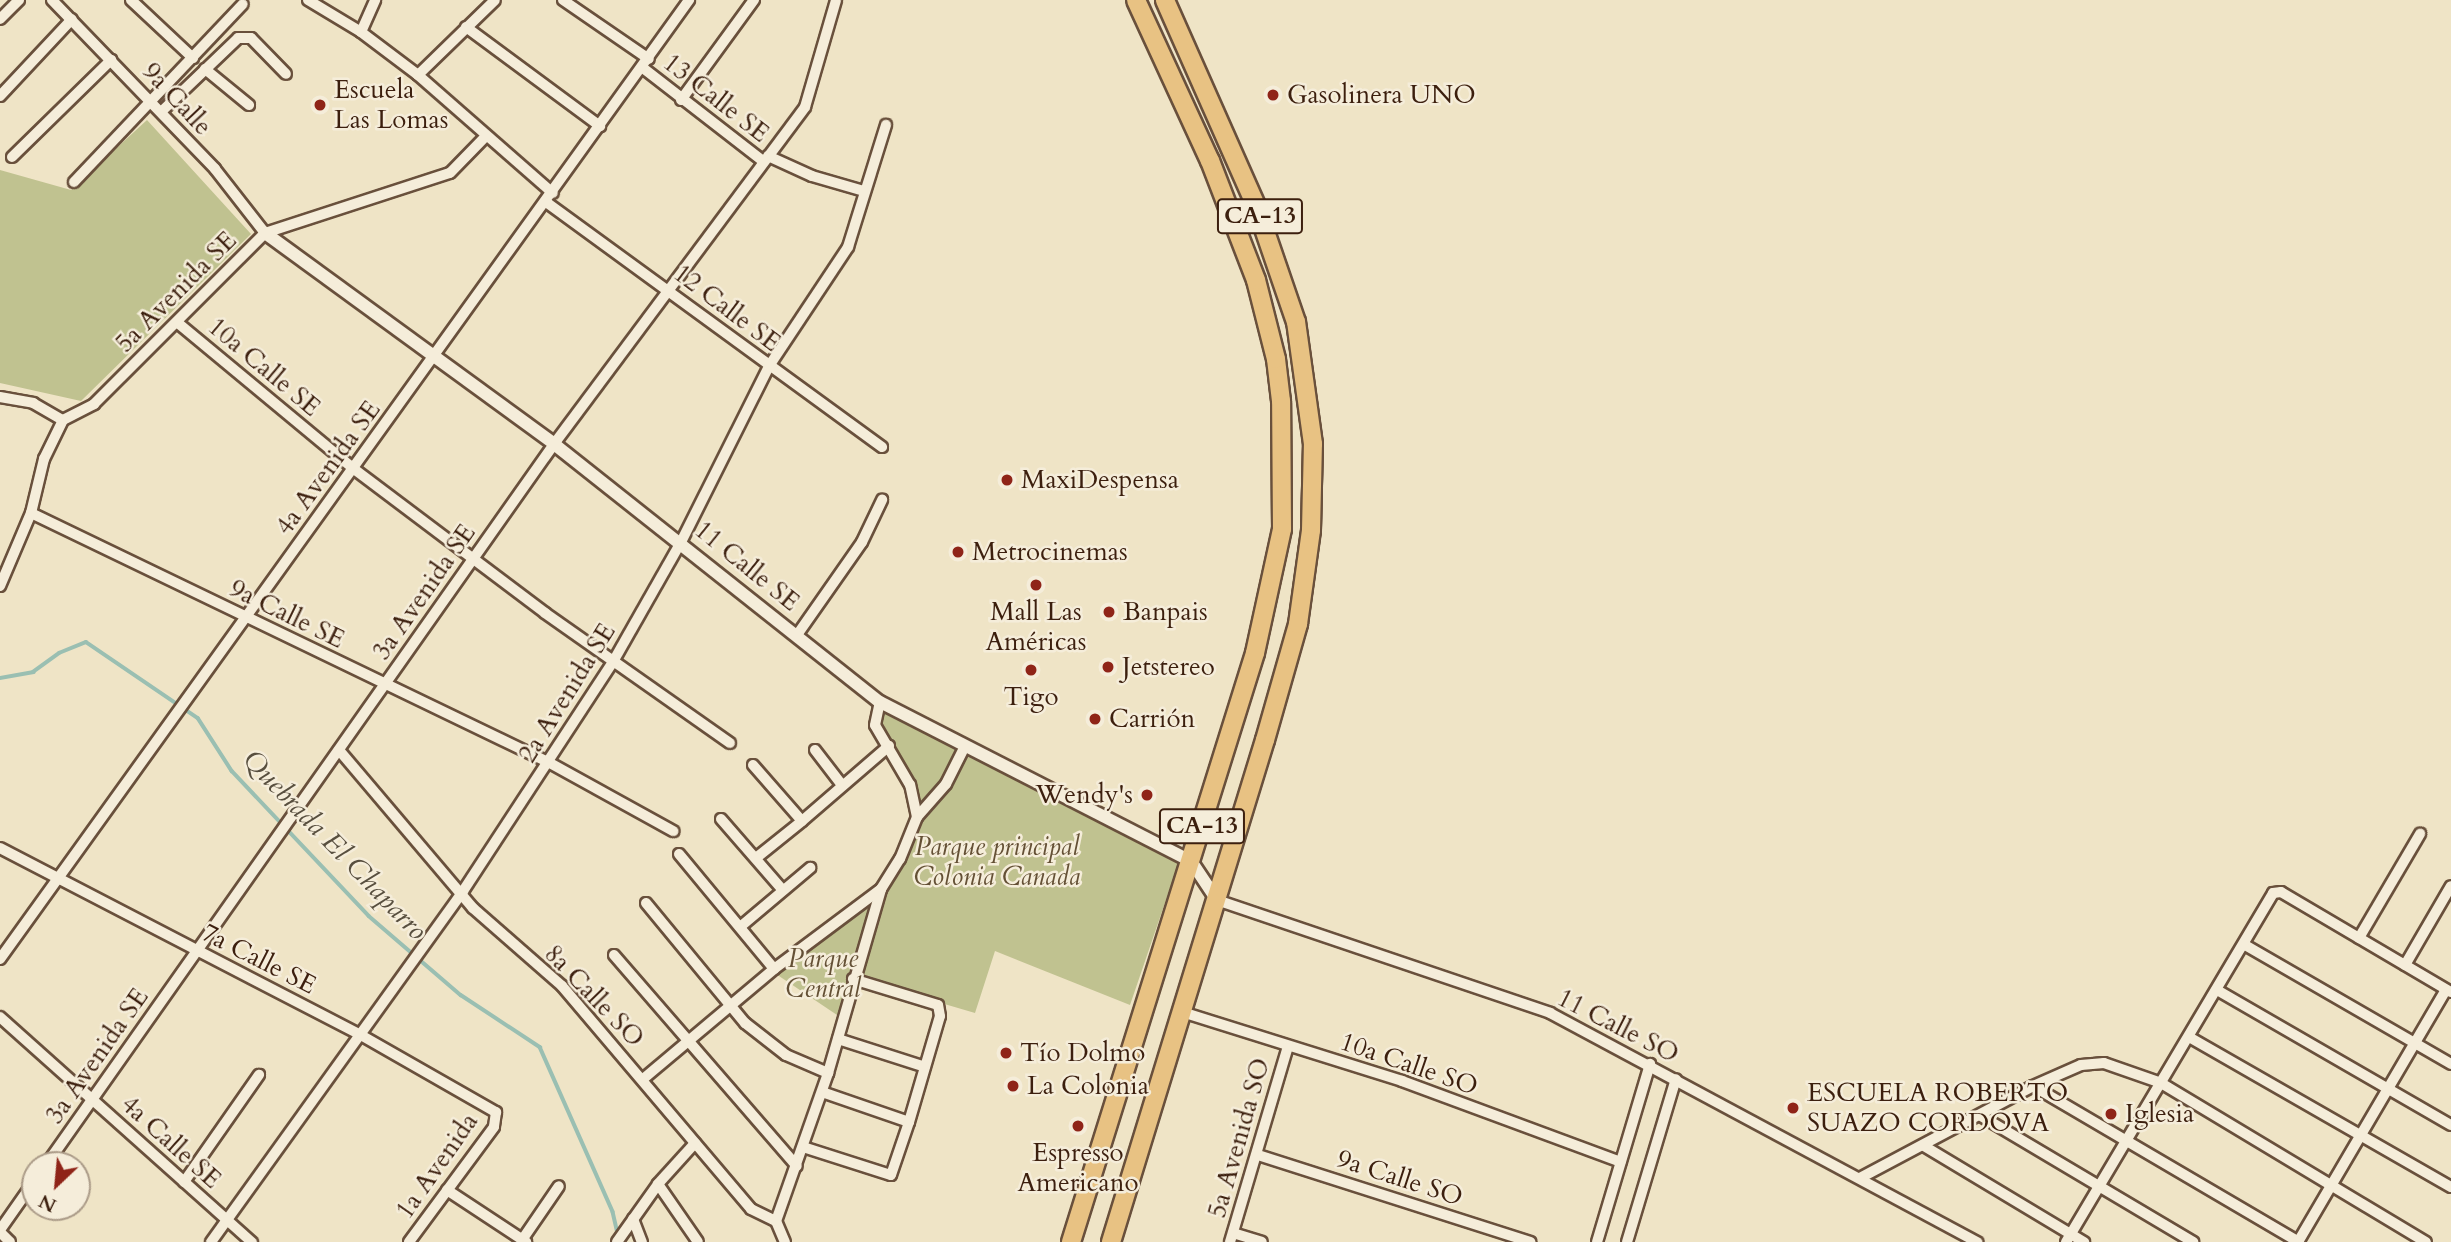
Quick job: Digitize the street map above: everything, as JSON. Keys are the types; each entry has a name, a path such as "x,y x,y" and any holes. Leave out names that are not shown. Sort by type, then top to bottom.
{"highway":[{"name":"CA-13","path":"1071,1242 1269,603 1282,529 1284,444 1276,359 1256,280 1210,160 1136,0"},
{"name":"CA-13","path":"1111,1242 1217,900 1298,624 1311,530 1313,444 1296,322 1257,208 1165,0"}],"street":[{"path":"0,19 19,0"},
{"name":"9a Calle","path":"52,0 162,111 265,233"},
{"path":"131,0 192,58"},
{"path":"308,0 362,32 418,75 553,192"},
{"path":"362,32 374,0"},
{"path":"418,75 495,0"},
{"name":"13 Calle SE","path":"563,0 646,63 681,100 766,159 811,176 864,191"},
{"name":"4a Avenida SE","path":"0,959 57,876 354,469 689,0"},
{"path":"681,100 754,0"},
{"name":"3a Avenida SE","path":"56,1151 554,444 805,107 836,0"},
{"path":"74,182 243,4"},
{"path":"0,96 72,19"},
{"path":"466,27 600,125"},
{"path":"162,111 205,69 247,36 286,74"},
{"path":"12,157 111,60"},
{"path":"205,69 249,105"},
{"name":"2a Avenida SE","path":"211,1242 463,891 550,763 614,660 681,542 769,366 848,247 886,125"},
{"name":"5a Avenida SE","path":"63,420 94,404 178,323 265,233 450,173 486,136"},
{"name":"12 Calle SE","path":"546,202 882,447"},
{"name":"11 Calle SE","path":"265,233 432,359 554,444 880,702 1191,861 1217,900"},
{"name":"10a Calle SE","path":"178,323 354,469 473,559 730,743"},
{"path":"0,397 33,403 63,420 44,459 31,513 1,580"},
{"path":"797,635 862,542 882,500"},
{"name":"9a Calle SE","path":"31,513 550,763 673,831"},
{"path":"880,702 876,725 910,785 917,817"},
{"path":"756,858 888,746"},
{"path":"785,1242 776,1222 828,1073 881,889 900,859 917,817 946,784 965,746"},
{"name":"8a Calle SO","path":"339,750 493,928 562,986 751,1209 776,1222"},
{"path":"815,750 842,785"},
{"path":"753,765 802,821"},
{"path":"721,819 781,888"},
{"path":"2359,938 2420,834"},
{"name":"7a Calle SE","path":"0,848 359,1034 496,1112"},
{"path":"679,854 774,969"},
{"path":"740,927 781,888 810,868"},
{"path":"2405,965 2451,886"},
{"path":"643,1079 774,969 881,889"},
{"path":"2033,1086 2126,1142 2298,1242 2415,1043 2449,991 2277,891 2161,1083 2126,1142 2099,1187 2069,1238"},
{"name":"11 Calle SO","path":"1217,900 1550,1013 1650,1064 1834,1168 1860,1178 1977,1242"},
{"path":"646,903 730,1006 786,1055 828,1073"},
{"path":"2245,945 2451,1064"},
{"path":"614,955 797,1166"},
{"path":"803,1147 891,1175 909,1122 940,1016 938,1005 853,979"},
{"path":"2217,990 2451,1125"},
{"name":"10a Calle SO","path":"1182,1012 1402,1081 1621,1162"},
{"name":"4a Calle SE","path":"0,1017 252,1242"},
{"path":"2189,1037 2451,1187"},
{"path":"838,1039 925,1067"},
{"name":"5a Avenida SO","path":"1232,1237 1288,1046"},
{"path":"1860,1178 2033,1086 2081,1065 2104,1063 2161,1083 2332,1183 2426,1242"},
{"path":"1597,1242 1650,1064"},
{"path":"184,1182 259,1075"},
{"path":"1627,1242 1676,1079"},
{"path":"822,1092 909,1122"},
{"name":"1a Avenida","path":"409,1242 494,1127 496,1112"},
{"path":"1981,1116 2193,1242"},
{"path":"617,1242 658,1184 695,1143"},
{"path":"1924,1146 2069,1238 2084,1242"},
{"name":"9a Calle SO","path":"1258,1155 1530,1242"},
{"path":"658,1184 698,1242"},
{"path":"447,1190 524,1241 559,1186"},
{"path":"10,1242 0,1231 21,1200"},
{"path":"632,1220 642,1242"},
{"path":"1232,1237 1262,1242"}],"green space":[{"path":"147,120 251,234 81,401 0,383 0,170 71,190"},
{"name":"Parque principal Colonia Canada","path":"880,702 1181,856 1130,1005 995,951 975,1013 856,978 884,888 920,818 914,784 875,725"},
{"name":"Parque Central","path":"876,895 840,1017 776,974"}],"waterway":[{"name":"Quebrada El Chaparro","path":"0,678 33,672 59,653 86,642 198,718 232,771 369,916 461,995 540,1047 613,1212 619,1237"}],"place":[{"name":"Gasolinera UNO","path":"1273,95"},
{"name":"Escuela Las Lomas","path":"320,105"},
{"name":"MaxiDespensa","path":"1007,480"},
{"name":"Metrocinemas","path":"958,552"},
{"name":"Mall Las Américas","path":"1036,585"},
{"name":"Banpais","path":"1109,612"},
{"name":"Jetstereo","path":"1108,667"},
{"name":"Tigo","path":"1031,670"},
{"name":"Carrión","path":"1095,719"},
{"name":"Wendy's","path":"1147,795"},
{"name":"Tío Dolmo","path":"1006,1053"},
{"name":"La Colonia","path":"1013,1086"},
{"name":"ESCUELA ROBERTO SUAZO CORDOVA","path":"1793,1108"},
{"name":"Iglesia","path":"2111,1114"},
{"name":"Espresso Americano","path":"1078,1126"}]}
